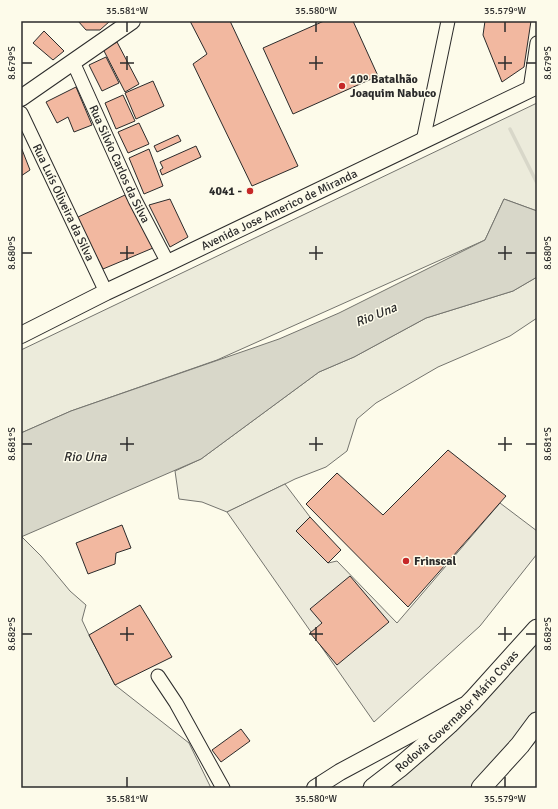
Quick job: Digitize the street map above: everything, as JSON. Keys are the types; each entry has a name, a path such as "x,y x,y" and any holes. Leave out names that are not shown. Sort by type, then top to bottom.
{"highway":[{"name":"Rodovia Governador Mário Covas","path":"373,788 428,744 473,700 537,629"},
{"path":"481,788 520,745 537,722"}],"main road":[{"path":"21,98 132,21"},
{"name":"Avenida Jose Americo de Miranda","path":"21,334 534,87"},
{"path":"315,788 340,772 473,700"}],"street":[{"path":"423,141 448,21"},
{"path":"534,87 537,43"},
{"name":"Rua Silvio Carlos da Silva","path":"73,62 136,200 168,263"},
{"name":"Rua Luís Oliveira da Silva","path":"21,113 106,292"},
{"path":"158,676 176,703 223,788"}],"shaded area":[{"path":"537,103 537,211 504,199 485,240 217,360 71,411 21,433 21,350"},
{"path":"537,277 537,318 510,336 438,367 376,403 357,419 347,451 326,467 295,479 227,512 202,502 179,499 175,471 201,459 319,372 354,357 426,318 513,291"},
{"path":"285,484 310,517 296,531 328,563 337,561 397,623 500,503 537,531 537,554 480,626 374,722 227,512"},
{"path":"21,537 41,556 70,591 86,605 82,620 115,685 189,743 211,788 21,788"},
{"path":"537,639 537,740 494,788 387,788"}],"water":[{"name":"Rio Una","path":"504,199 537,211 537,277 513,291 426,318 354,357 319,372 201,459 21,537 21,433 71,411 279,339 339,313 485,240"}],"building":[{"path":"78,21 110,21 100,30 86,30"},
{"path":"190,21 230,21 298,166 252,186 193,64 207,54"},
{"path":"324,21 353,21 378,76 293,114 263,48"},
{"path":"485,21 531,21 524,67 502,82 483,35"},
{"path":"44,31 64,51 53,60 33,43"},
{"path":"117,42 139,84 125,92 103,49"},
{"path":"106,57 119,83 102,91 89,65"},
{"path":"153,81 164,106 136,119 125,93"},
{"path":"76,87 92,125 74,132 68,117 57,123 46,102"},
{"path":"123,95 135,121 116,129 105,103"},
{"path":"139,123 149,144 128,153 118,132"},
{"path":"178,135 181,141 157,152 154,146"},
{"path":"196,146 201,157 162,175 160,170 163,168 160,162"},
{"path":"21,147 30,170 21,176"},
{"path":"149,149 163,186 144,194 129,158"},
{"path":"125,195 153,248 103,269 76,218"},
{"path":"170,199 188,237 170,247 149,205"},
{"name":"Frinscal","path":"448,450 506,496 408,607 306,504 337,473 383,515"},
{"path":"310,517 341,550 328,563 296,531"},
{"path":"122,525 131,548 116,553 115,564 88,574 76,543"},
{"path":"350,576 389,622 337,665 310,633 322,623 310,609"},
{"path":"140,605 172,657 115,685 89,635"},
{"path":"241,729 250,741 221,762 212,750"}],"waterway":[{"path":"510,129 537,183"}],"place":[{"name":"10º Batalhão Joaquim Nabuco","path":"342,86"},
{"name":"4041 -","path":"250,191"},
{"name":"Frinscal","path":"406,561"}]}
